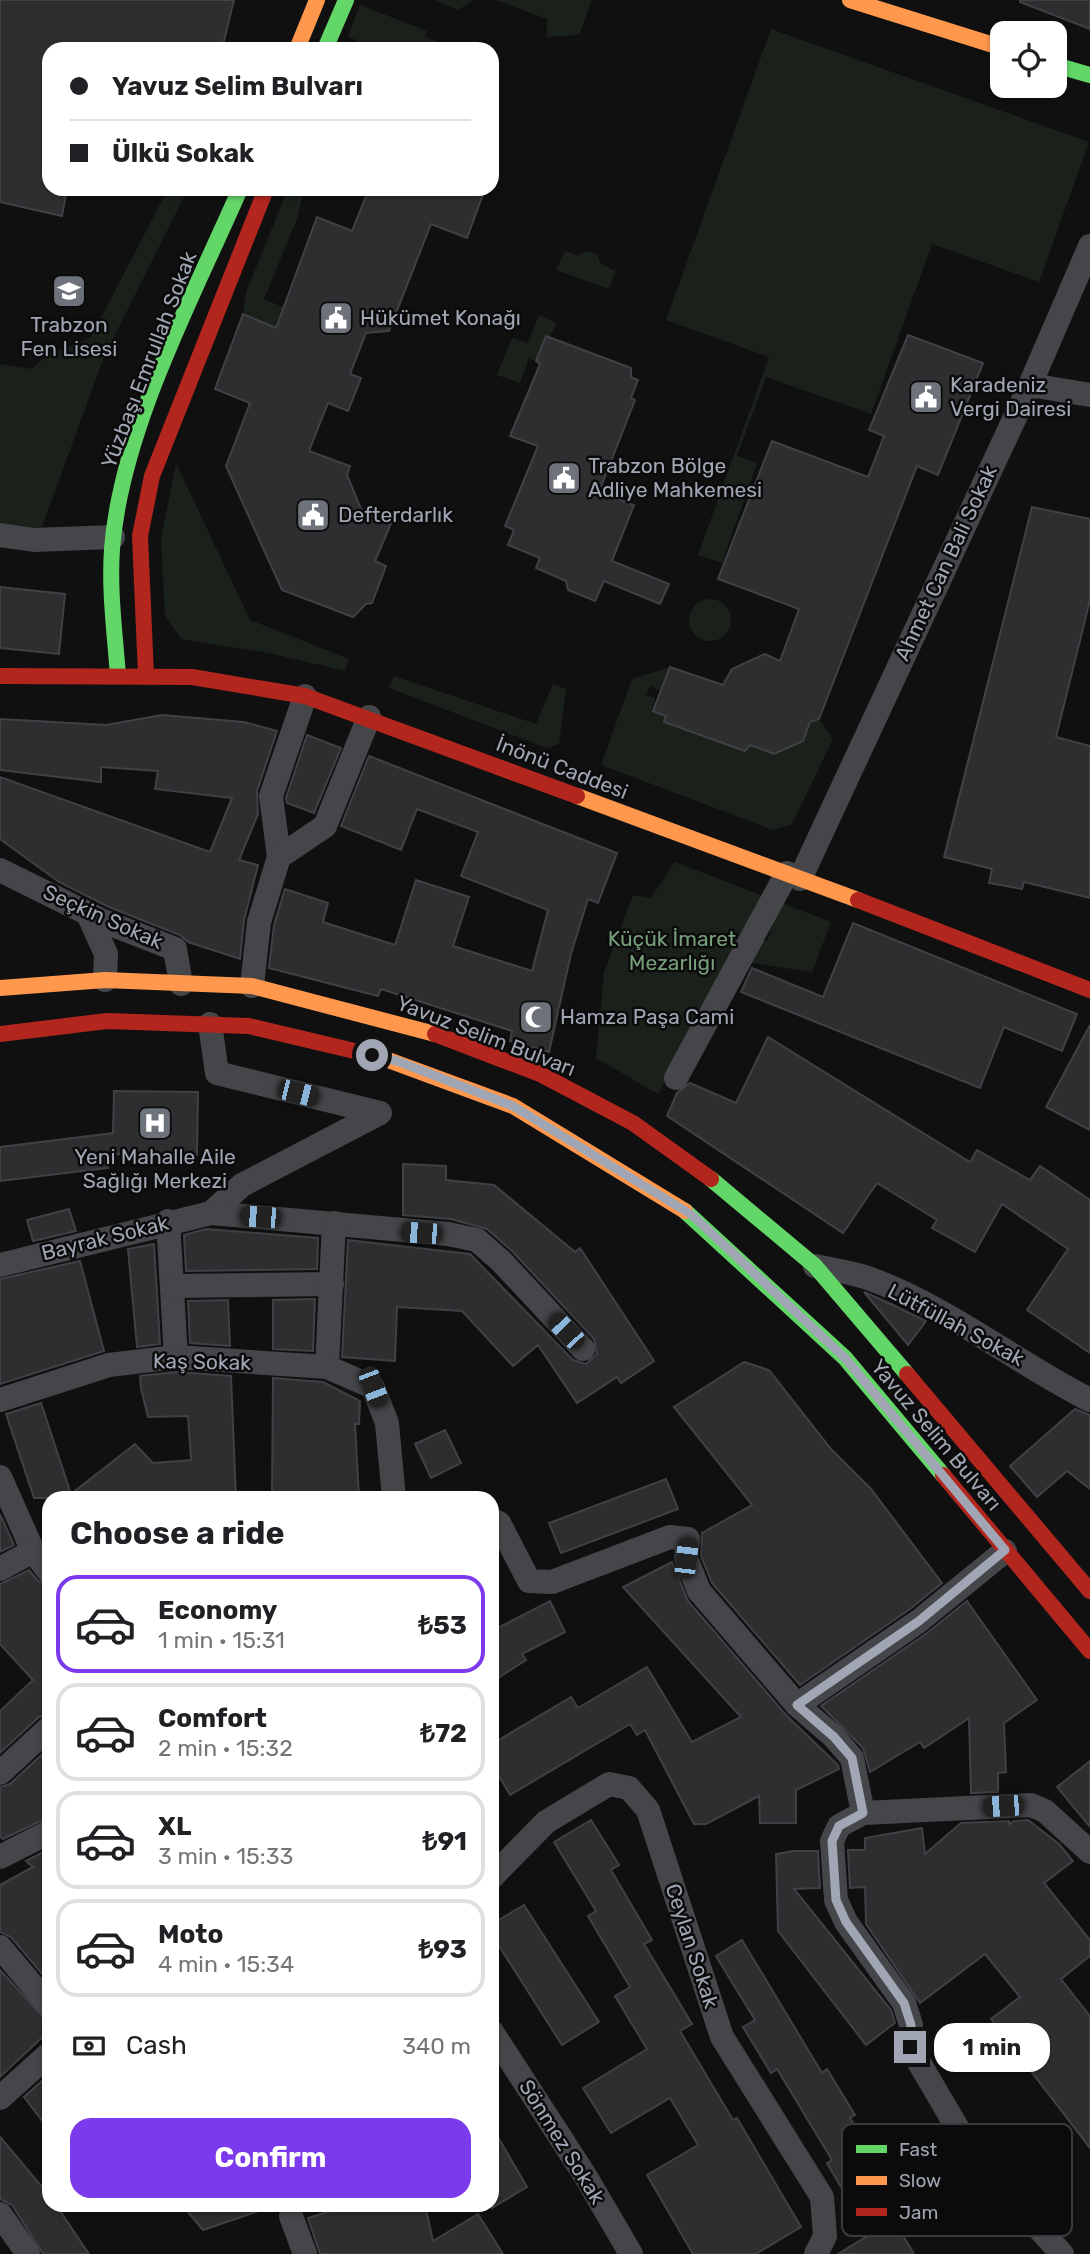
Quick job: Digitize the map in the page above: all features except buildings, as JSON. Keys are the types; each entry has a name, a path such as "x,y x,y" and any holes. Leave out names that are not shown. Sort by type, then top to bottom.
{"main road":[{"path":"300,42 317,0"},
{"path":"328,42 346,0"},
{"path":"850,0 890,6 990,43"},
{"path":"1067,68 1090,75"},
{"name":"Yüzbaşı Emrullah Sokak","path":"118,676 113,537 127,468 163,370 237,196"},
{"path":"146,676 140,536 152,476 263,196"},
{"name":"İnönü Caddesi","path":"0,676 146,676 243,683 305,696 369,717 1090,990"},
{"name":"Yavuz Selim Bulvarı","path":"0,988 105,980 252,986 418,1027 540,1074 633,1123 710,1178 815,1266 1090,1591"},
{"name":"Yavuz Selim Bulvarı","path":"0,1034 107,1021 249,1026 397,1061 513,1106 692,1215 845,1358 1090,1651"}],"street":[{"name":"Ahmet Can Bali Sokak","path":"676,1078 793,876 1030,385 1090,246"},
{"path":"1030,385 1090,395"},
{"path":"0,535 34,540 113,537"},
{"path":"252,986 259,922 279,857 271,796 305,696"},
{"path":"279,857 325,826 369,717"},
{"name":"Seçkin Sokak","path":"0,870 88,914 175,949 181,984"},
{"path":"88,914 107,954 105,980"},
{"path":"107,954 144,938"},
{"path":"210,1024 217,1073 380,1114 242,1185 211,1213"},
{"name":"Bayrak Sokak","path":"0,1265 168,1221 211,1213 448,1234 477,1240 501,1261 583,1349"},
{"path":"168,1221 176,1357"},
{"path":"327,1367 334,1223"},
{"name":"Lütfüllah Sokak","path":"815,1266 867,1278 921,1303 991,1340 1090,1400"},
{"path":"172,1286 332,1284"},
{"name":"Kaş Sokak","path":"0,1401 109,1365 176,1357 327,1367 373,1387 387,1423 393,1491"},
{"path":"0,1477 33,1551 42,1563"},
{"path":"499,1523 529,1581 552,1582 670,1537 688,1539 686,1558 699,1591 797,1705 834,1737 852,1758 863,1813"},
{"path":"797,1705 919,1621 1005,1550"},
{"path":"0,1569 33,1551"},
{"path":"0,1773 42,1734"},
{"name":"Ceylan Sokak","path":"499,1870 546,1822 609,1784 629,1788 648,1810 722,2037 822,2197 825,2236 816,2254"},
{"path":"955,2124 910,2047 911,2025 904,2003 846,1922 836,1900 832,1841 839,1826 863,1813 1031,1805 1045,1811 1090,1852"},
{"path":"0,1857 42,1836"},
{"path":"0,1947 42,1997"},
{"name":"Sönmez Sokak","path":"499,2043 586,2177 631,2254"},
{"path":"0,2098 42,2060"},
{"path":"0,2214 28,2254"},
{"path":"291,2216 305,2254"},
{"path":"1046,2236 1062,2254"}],"green space":[{"path":"435,0 474,0 458,10"},
{"path":"496,0 592,0 579,35 547,37 547,19"},
{"path":"360,5 427,31 425,37 438,42 360,42 348,37"},
{"path":"771,29 1089,142 1039,282 932,244 871,414 766,377 737,456 757,463 722,563 698,555 769,357 666,320"},
{"path":"164,196 184,196 104,357 40,532 0,526 0,364 32,369 53,350 62,351 91,337"},
{"path":"285,196 302,196 297,219 264,299 283,307 275,328 243,314 246,292"},
{"path":"565,251 577,255 588,251 597,254 600,263 615,271 609,289 556,270"},
{"path":"539,315 557,323 536,361 529,358 520,383 497,375 512,338 528,343"},
{"path":"176,463 250,620 349,659 345,671 269,653 181,639 165,616 161,538"},
{"path":"710,599 725,605 731,620 725,635 710,641 695,635 689,620 695,605"},
{"path":"670,667 661,691 650,686 646,695 655,698 651,710 666,716 664,722 745,751 751,742 774,754 803,741 810,722 819,719 833,739 792,824 773,830 601,765 632,679"},
{"path":"394,676 536,724 553,684 566,689 559,744 547,748 389,688"},
{"name":"Küçük İmaret Mezarlığı","path":"675,862 831,922 812,972 745,962 758,939 767,941 778,911 722,977 658,1094 596,1058 604,972 633,895 651,898"}],"traffic: fast":[{"path":"328,42 346,0"},
{"path":"1067,68 1090,75"},
{"path":"118,676 111,565 118,504 129,458 162,365 237,196"},
{"path":"711,1179 815,1266 907,1374"},
{"path":"685,1211 845,1358 943,1475"}],"traffic: slow":[{"path":"300,42 317,0"},
{"path":"850,0 990,44"},
{"path":"577,796 858,900"},
{"path":"0,988 105,980 252,986 435,1034"},
{"path":"380,1057 513,1106 685,1211"}],"traffic: jam":[{"path":"146,676 140,536 152,476 263,196"},
{"path":"0,676 192,677 305,696 577,796"},
{"path":"858,900 1090,990"},
{"path":"0,1034 107,1021 249,1026 380,1057"},
{"path":"435,1034 540,1074 633,1123 711,1179"},
{"path":"907,1374 1090,1591"},
{"path":"943,1475 1090,1651"}],"place":[{"name":"Trabzon Fen Lisesi","path":"69,291"},
{"name":"Hükümet Konağı","path":"336,318"},
{"name":"Karadeniz Vergi Dairesi","path":"926,397"},
{"name":"Trabzon Bölge Adliye Mahkemesi","path":"564,478"},
{"name":"Defterdarlık","path":"313,515"},
{"name":"Hamza Paşa Cami","path":"536,1017"},
{"name":"Yeni Mahalle Aile Sağlığı Merkezi","path":"155,1123"}],"route":[{"path":"372,1055 397,1061 513,1106 692,1215 845,1358 1005,1550 919,1621 797,1705 834,1737 852,1758 863,1813 839,1826 832,1841 836,1900 846,1922 904,2003 911,2025 910,2047"}]}
